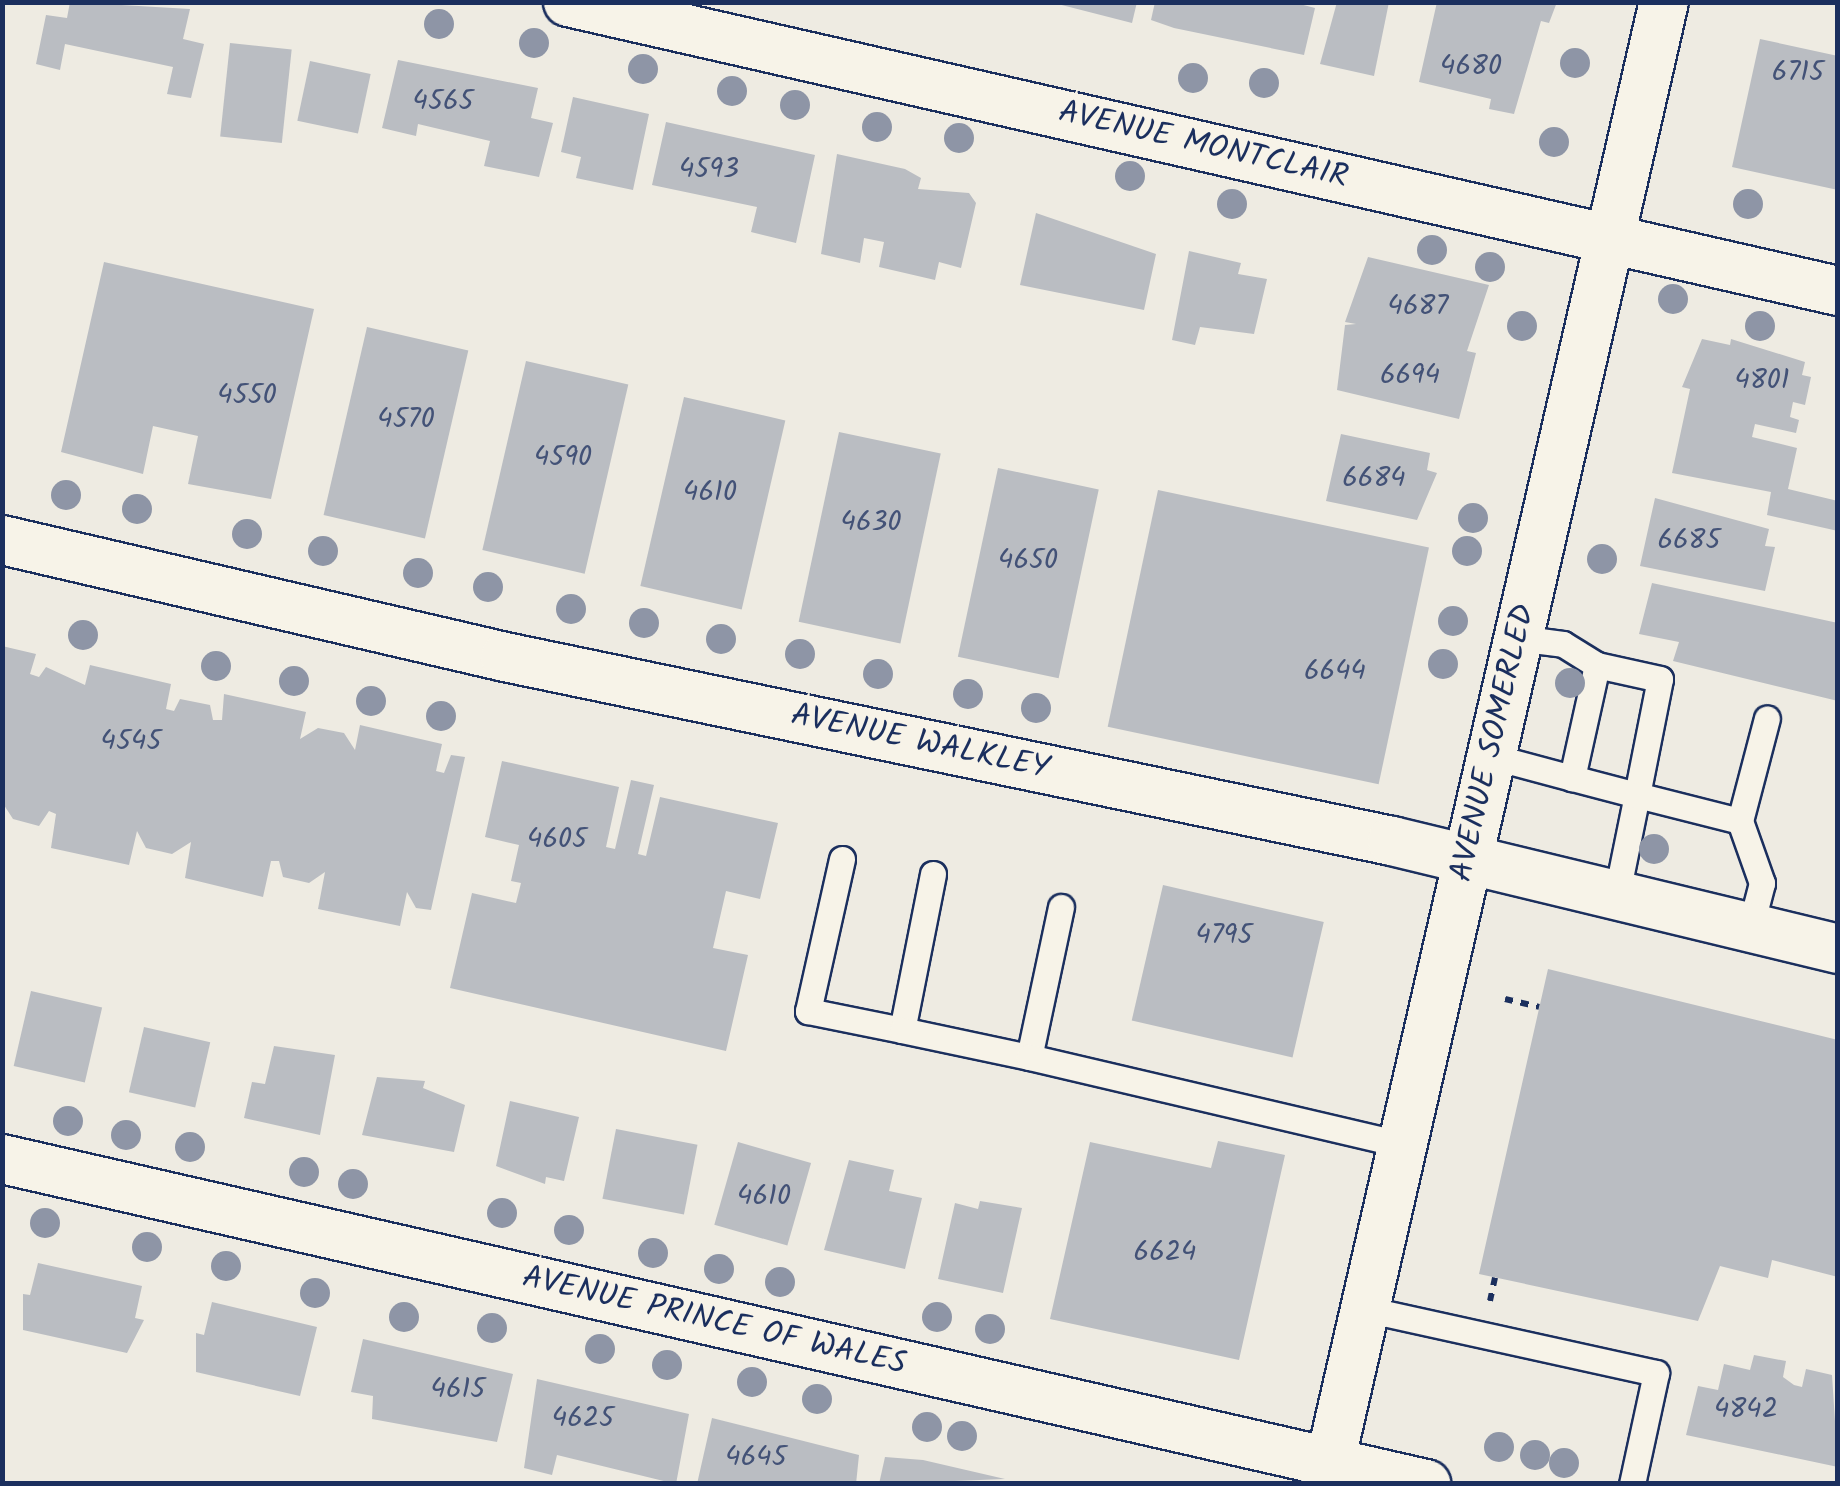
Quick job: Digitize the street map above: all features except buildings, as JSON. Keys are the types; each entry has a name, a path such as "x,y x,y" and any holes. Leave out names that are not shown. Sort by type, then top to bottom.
{"street":[{"name":"AVENUE MONTCLAIR","path":"568,2 1838,291"},
{"name":"AVENUE SOMERLED","path":"1328,1474 1664,2"},
{"name":"AVENUE WALKLEY","path":"2,540 505,656 1466,860 1838,949"},
{"name":"AVENUE PRINCE OF WALES","path":"2,1158 1328,1474 1426,1484"}],"lane":[{"path":"1517,638 1563,644 1596,664 1660,680 1616,898"},
{"path":"1572,778 1596,664"},
{"path":"1750,929 1762,883 1740,821 1767,718"},
{"path":"1490,756 1740,821"},
{"path":"842,859 808,1010 1403,1144"},
{"path":"902,1030 933,874"},
{"path":"1030,1057 1061,907"},
{"path":"1365,1309 1656,1373 1632,1484"}],"path":[{"path":"1505,999 1540,1007"}]}
